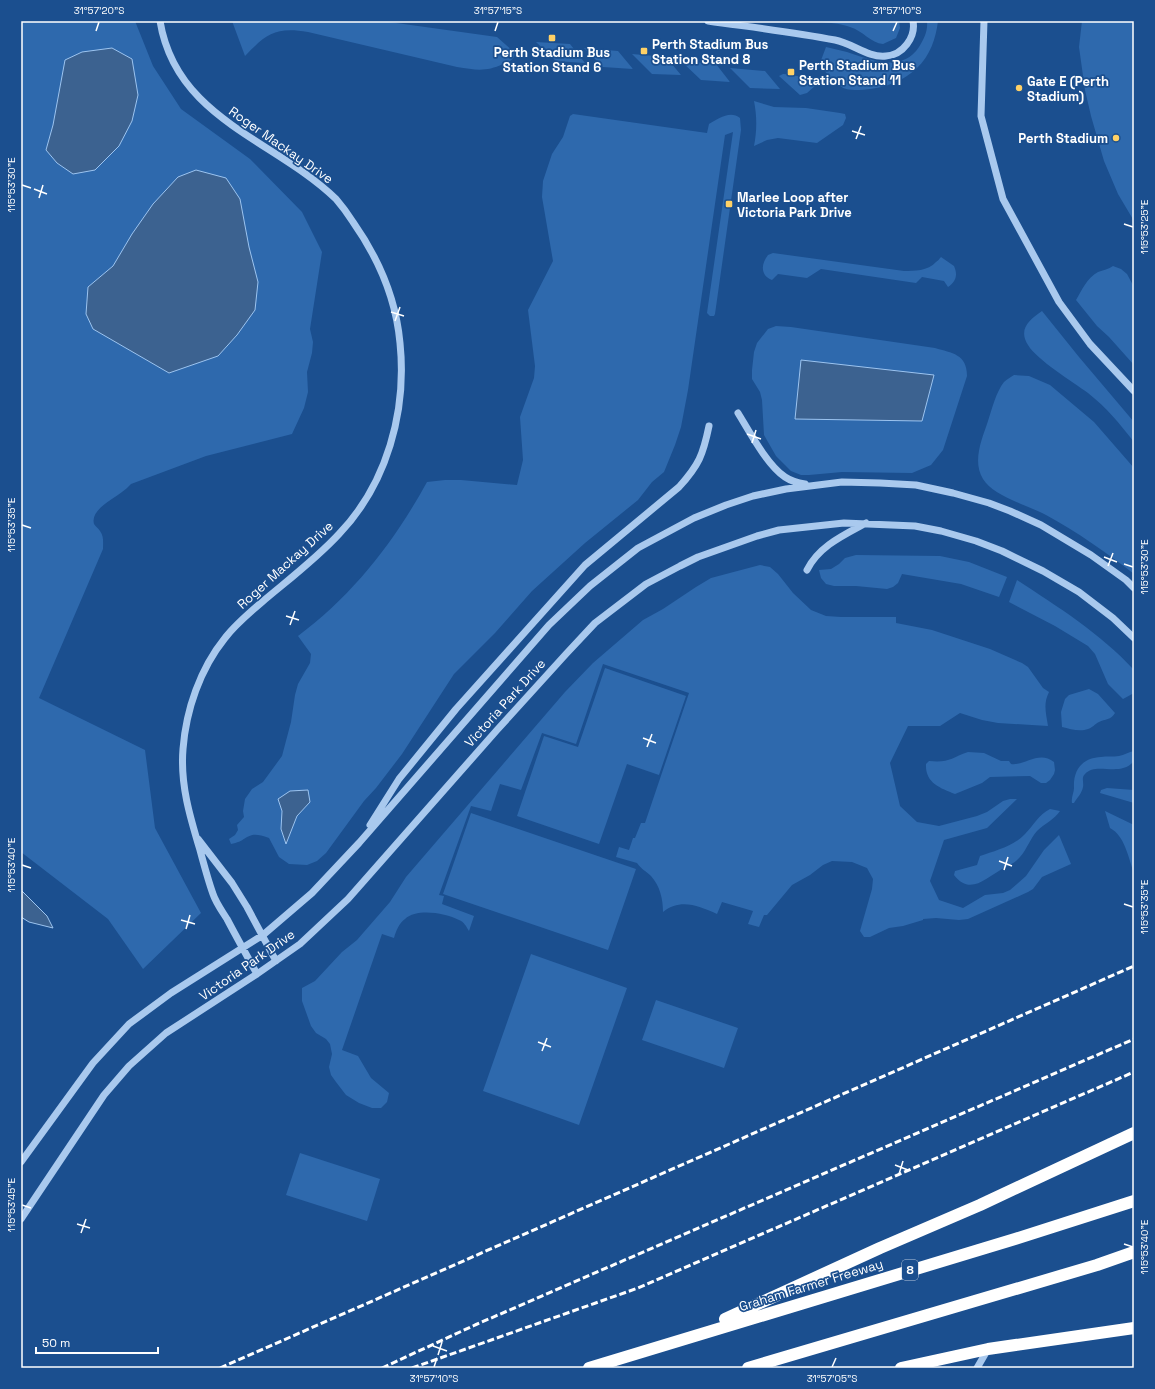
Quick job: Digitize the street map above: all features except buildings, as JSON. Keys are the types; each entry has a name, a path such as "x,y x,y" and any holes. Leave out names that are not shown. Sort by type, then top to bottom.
{"highway":[{"path":"686,1338 880,1248 980,1205 1134,1133"},
{"name":"Graham Farmer Freeway","path":"589,1368 1015,1239 1134,1201"},
{"path":"748,1368 1090,1267 1134,1252"},
{"path":"901,1368 918,1366 988,1350 1134,1328"}],"street":[{"name":"Roger Mackay Drive","path":"160,21 170,55 182,77 197,97 216,114 310,178 337,201 365,239 379,263 389,289 396,316 400,343 402,376 397,419 390,446 373,486 358,511 340,534 249,613 226,637 207,666 196,689 187,719 182,750 183,782 187,808 214,897 258,974"},
{"path":"708,21 837,40 877,56 888,56 898,52 907,45 912,35 913,21"},
{"path":"984,21 981,116 1003,199 1059,302 1090,344 1134,392"},
{"path":"738,413 765,456 778,471 785,477 796,482 810,485"},
{"path":"359,844 404,773 456,709 564,588 585,565 679,487 692,474 700,459 709,426"},
{"name":"Victoria Park Drive","path":"21,1162 93,1063 129,1024 171,993 263,935 312,893 359,844 549,625 590,586 638,548 694,518 753,496 810,485 842,482 880,482 916,485 989,503 1016,513 1047,528 1091,555 1126,580 1134,588"},
{"name":"Victoria Park Drive","path":"21,1219 104,1095 129,1066 166,1033 258,974 300,944 348,899 503,724 595,623 646,584 698,557 757,536 779,530 844,523 921,527 976,541 1002,551 1043,571 1079,592 1114,618 1134,638"},
{"path":"807,570 811,562 825,548 866,523"},
{"name":"Roger Mackay Drive","path":"196,836 232,883 263,935 276,961"},
{"path":"977,1368 988,1350"}],"shaded area":[{"path":"21,21 135,21 153,66 181,109 250,159 302,212 322,252 310,329 313,342 307,372 308,392 304,408 292,434 206,456 131,484 103,505 95,514 94,524 102,535 103,549 39,698 145,750 155,828 201,913 143,969 108,919 21,852"},
{"path":"232,21 382,21 497,37 514,52 515,55 510,61 497,67 481,70 470,69 308,32 288,30 280,31 266,37 245,56"},
{"path":"816,21 899,21 900,28 896,38 883,44 850,27"},
{"path":"927,21 938,21 936,34 929,52 917,68 896,82 872,89 847,89 834,81 820,63 826,47 876,61 895,62 904,60 912,55 921,44 926,32"},
{"name":"Perth Stadium","path":"1082,21 1134,21 1134,221 1118,194 1104,161 1091,116 1085,90 1079,47"},
{"path":"536,42 570,44 585,63 556,61"},
{"path":"112,48 132,59 138,95 132,121 119,146 95,170 73,174 57,163 46,150 53,125 65,60 82,52"},
{"path":"584,48 618,51 633,69 603,67"},
{"path":"632,54 666,57 681,75 652,74"},
{"path":"681,61 716,64 730,82 701,80"},
{"path":"730,68 765,71 780,89 750,88"},
{"path":"783,74 795,75 807,79 815,82 816,85 807,93 800,95 779,76"},
{"path":"754,101 774,107 806,108 840,113 845,114 846,118 843,125 817,143 778,138 767,140 754,146 756,134 756,113"},
{"path":"573,114 707,133 709,124 720,118 732,115 740,118 741,130 715,314 714,316 710,316 707,313 733,132 725,135 688,390 681,427 664,472 652,482 638,500 585,543 532,591 495,633 454,674 402,754 364,801 326,853 317,861 307,865 289,864 279,857 269,838 262,836 248,836 237,843 231,844 229,839 235,835 238,830 237,825 244,817 243,811 245,799 252,789 263,782 282,756 291,722 298,684 310,663 311,654 298,636 337,603 371,566 401,526 427,482 461,480 517,485 523,460 520,417 534,378 535,366 528,310 553,261 542,197 543,181 552,154 563,137 570,116"},
{"path":"196,170 226,178 240,199 249,247 258,282 255,310 237,335 218,356 169,373 93,329 86,314 88,287 113,266 132,234 153,204 178,177"},
{"path":"773,253 904,271 925,269 933,265 941,257 954,266 956,275 953,283 948,287 944,281 922,277 916,283 821,269 807,278 778,274 772,280 765,275 763,266 768,255"},
{"path":"1113,266 1121,269 1127,274 1134,287 1134,365 1097,326 1076,300 1085,284 1094,275"},
{"path":"1042,311 1134,422 1134,442 1101,404 1047,364 1028,345 1024,334 1026,325"},
{"path":"776,326 935,348 953,353 961,359 964,363 967,376 943,450 931,465 912,473 842,472 801,475 791,471 776,456 764,435 762,400 760,392 752,379 754,352 757,343 768,329"},
{"path":"801,360 934,375 922,421 795,419"},
{"path":"1014,375 1029,376 1050,385 1094,422 1134,468 1134,574 1080,535 1046,515 995,491 983,479 978,465 981,443 994,401 1004,382"},
{"path":"856,555 940,556 969,562 1007,577 999,597 961,584 902,574 898,583 887,589 856,586 834,586 826,584 821,578 819,570 831,569 845,558"},
{"path":"760,565 770,567 778,574 793,593 811,610 826,616 896,617 896,623 932,630 990,649 1028,667 1043,688 1049,692 1046,705 1048,726 998,723 960,713 940,726 908,726 890,763 900,806 917,822 939,826 977,816 987,812 1003,801 1017,799 987,828 944,840 930,881 939,900 963,908 985,895 1003,893 1010,890 1026,876 1044,850 1059,835 1071,864 1042,877 1033,889 1028,892 968,919 923,919 903,926 889,928 870,937 864,937 860,931 872,889 873,879 867,868 852,862 832,861 823,865 810,875 792,885 767,915 764,915 759,927 748,924 753,911 722,902 717,914 703,908 683,904 676,905 663,912 657,884 651,876 637,863 616,857 619,847 629,850 633,838 635,838 641,823 645,823 689,693 603,664 576,744 542,733 521,790 500,784 491,811 471,806 439,895 444,896 442,904 474,916 469,931 465,924 453,917 424,913 410,916 403,921 398,927 394,938 382,934 342,1050 358,1056 371,1078 389,1093 387,1102 381,1108 372,1108 359,1103 346,1095 331,1075 329,1067 332,1054 330,1044 326,1039 316,1033 311,1026 302,1001 302,988 315,981 342,952 357,940 390,902 406,877 565,692 593,663 643,620 711,578"},
{"path":"1017,580 1093,632 1121,657 1134,670 1134,693 1123,699 1108,684 1095,654 1088,646 1055,626 1009,602"},
{"path":"605,668 686,696 659,775 627,764 599,844 517,816 544,736 578,747"},
{"path":"1089,689 1098,694 1115,713 1110,718 1085,730 1075,730 1062,727 1061,712 1065,699 1069,695"},
{"path":"1134,751 1134,761 1128,766 1115,769 1095,769 1090,770 1085,774 1083,777 1082,791 1074,803 1072,803 1075,776 1080,766 1094,758 1119,756"},
{"path":"968,752 984,753 1001,761 1009,761 1011,764 1022,763 1037,758 1048,759 1054,762 1055,770 1050,780 1046,783 1041,783 1030,776 990,777 982,783 955,794 934,784 928,776 926,770 926,764 929,761 946,761"},
{"path":"1107,788 1134,790 1134,803 1100,793 1101,790"},
{"path":"308,790 310,802 297,816 286,844 281,829 282,811 278,799 290,791"},
{"path":"1050,809 1060,811 1055,817 1037,831 1022,854 1014,862 984,880 972,885 960,881 954,875 955,871 977,865 980,856 1004,848 1021,838 1042,814"},
{"path":"1105,811 1134,825 1134,873 1123,842 1110,828"},
{"path":"471,813 636,869 608,950 443,894"},
{"path":"21,890 47,916 53,928 29,922 21,917"},
{"path":"531,954 627,988 579,1125 483,1091"},
{"path":"656,1000 738,1028 724,1068 642,1040"},
{"path":"300,1153 380,1179 367,1221 286,1195"}],"railway":[{"path":"220,1368 1134,966"},
{"path":"382,1368 475,1325 1134,1039"},
{"path":"412,1368 638,1288 1134,1072"}],"place":[{"name":"Perth Stadium Bus Station Stand 6","path":"552,38"},
{"name":"Perth Stadium Bus Station Stand 8","path":"644,51"},
{"name":"Perth Stadium Bus Station Stand 11","path":"791,72"},
{"name":"Gate E (Perth Stadium)","path":"1019,88"},
{"name":"Perth Stadium","path":"1116,138"},
{"name":"Marlee Loop after Victoria Park Drive","path":"729,204"}]}
